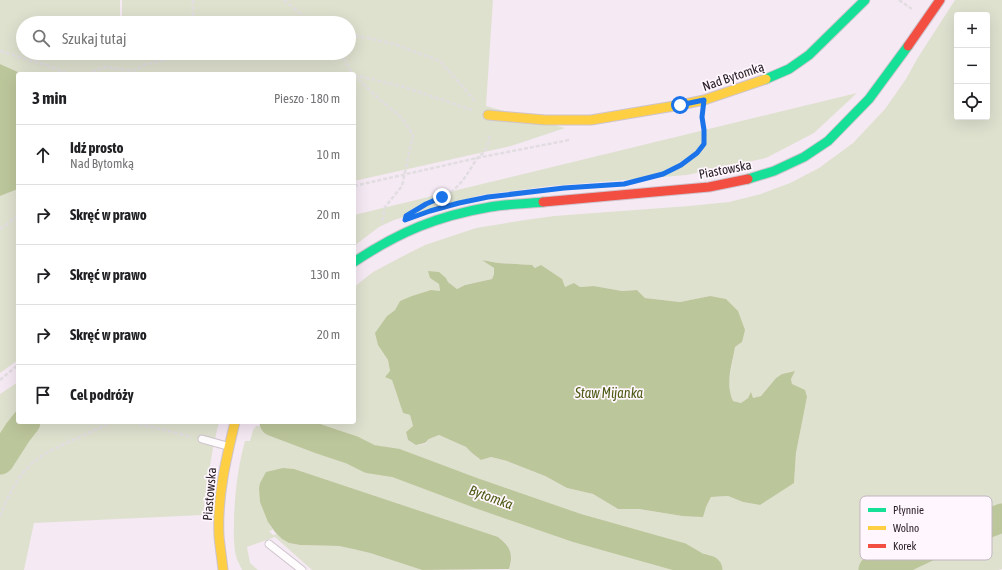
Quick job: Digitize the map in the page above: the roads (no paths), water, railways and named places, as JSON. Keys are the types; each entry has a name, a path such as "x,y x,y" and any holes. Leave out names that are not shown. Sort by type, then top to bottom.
{"street":[{"name":"Nad Bytomką","path":"488,115 545,120 591,120 704,100 762,81 789,69 809,55 865,0"},
{"name":"Piastowska","path":"356,261 404,232 435,220 462,213 491,207 709,187 743,181 774,171 804,157 828,141 869,99 920,30 940,0"},
{"name":"Piastowska","path":"223,570 219,536 222,480 235,424"}],"lane":[{"path":"202,440 229,446"},
{"path":"269,544 302,570"}],"water":[{"path":"0,64 18,72 16,72 16,190 0,196"},
{"name":"Staw Mijanka","path":"482,260 498,263 532,265 535,268 541,265 562,279 565,287 574,283 580,287 594,286 622,291 637,290 645,298 680,302 710,296 726,299 738,311 745,330 742,342 735,347 731,368 729,381 733,401 741,403 748,398 751,392 753,398 761,396 776,378 782,374 795,371 791,379 792,384 805,390 807,397 796,453 794,483 760,505 743,502 728,496 711,497 703,517 682,516 639,509 618,509 593,494 567,488 545,476 507,461 491,457 481,460 466,447 439,435 429,439 425,443 416,445 408,440 406,432 413,426 410,415 403,413 392,380 385,377 390,371 388,360 378,345 375,333 387,316 395,310 400,301 431,290 440,291 439,284 430,278 428,271 439,272 457,289 465,285 492,279 494,268"},
{"path":"283,468 294,469 498,537 510,551 511,559 509,569 422,570 370,553 339,546 300,545 289,543 275,532 268,522 260,502 260,483 266,472"}],"waterway":[{"name":"Bytomka","path":"0,460 24,424"},
{"name":"Bytomka","path":"279,424 352,450 370,459 396,463 577,528 680,557 697,567 708,570"},
{"name":"Bytomka","path":"992,522 1002,518"},
{"name":"Bytomka","path":"873,570 900,560"}]}
